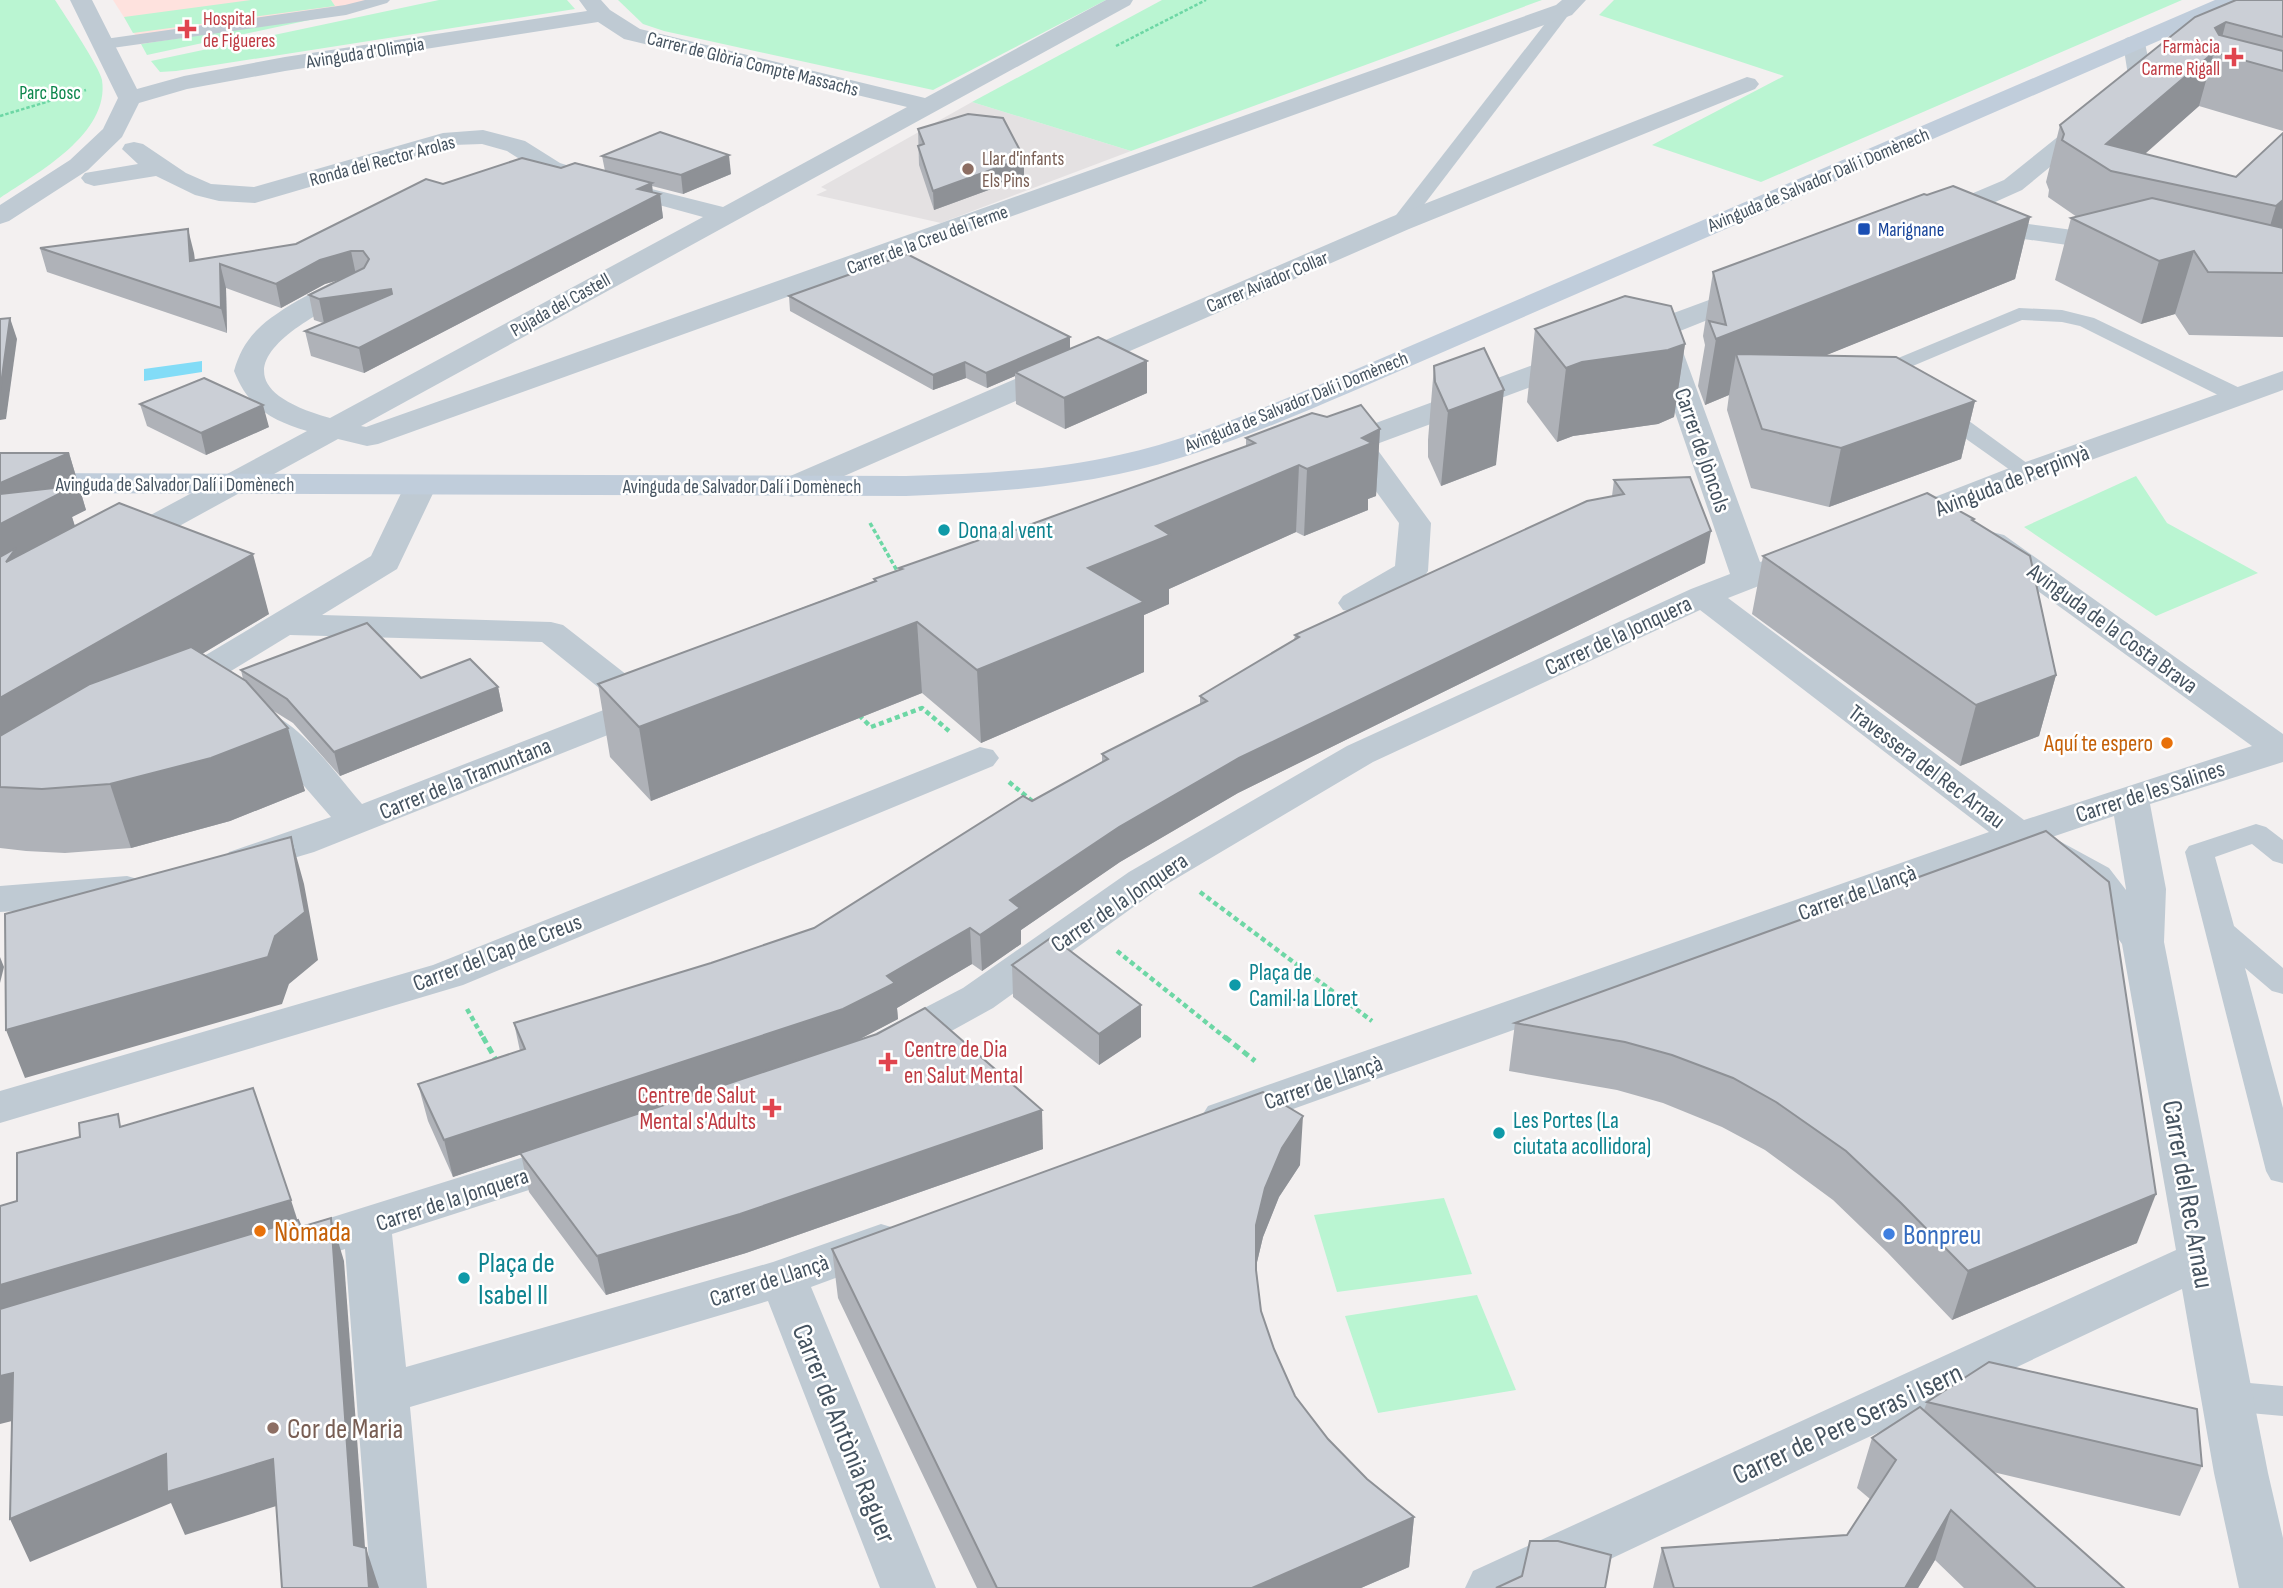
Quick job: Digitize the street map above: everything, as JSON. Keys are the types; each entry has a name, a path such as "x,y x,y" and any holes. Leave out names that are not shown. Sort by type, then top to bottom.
{"main road":[{"name":"Avinguda de Salvador Dalí i Domènech","path":"0,483 850,487 1018,479 1121,464 1208,439 1341,386 2134,43 2238,3"}],"street":[{"path":"0,216 79,165 113,132 130,98 81,0"},
{"name":"Pujada del Castell","path":"94,560 1122,0"},
{"name":"Carrer de la Creu del Terme","path":"334,428 367,438 1569,5"},
{"name":"Carrer de Glòria Compte Massachs","path":"596,8 632,34 927,105"},
{"name":"Avinguda d'Olimpia","path":"130,98 184,83 596,8"},
{"path":"2134,43 2150,75 2012,185 1921,225 2093,239 2148,251"},
{"name":"Carrer Aviador Collar","path":"792,487 1400,223 1747,83"},
{"name":"Ronda del Rector Arolas","path":"134,149 160,168 203,192 226,196 255,195 452,138 483,137 516,146 551,168 591,181 725,215"},
{"path":"94,178 160,168"},
{"path":"2012,185 2031,202"},
{"path":"1967,205 2041,211 2093,239"},
{"path":"1306,460 1642,336 1787,279"},
{"path":"334,428 282,411 259,394 249,373 253,349 299,310 358,284"},
{"name":"Carrer de Jòncols","path":"1642,336 1668,349 1748,578"},
{"name":"Avinguda de Perpinyà","path":"1868,534 2028,472 2283,380"},
{"path":"1355,603 1411,570 1415,523 1356,442"},
{"path":"145,707 385,562 421,485"},
{"name":"Avinguda de la Costa Brava","path":"1943,506 2282,749"},
{"path":"1703,596 1832,547"},
{"name":"Travessera del Rec Arnau","path":"1703,596 2018,835 2095,877 2143,942"},
{"name":"Carrer de la Jonquera","path":"864,1059 978,998 1143,881 1360,754 1703,596"},
{"path":"284,624 551,632 645,706"},
{"path":"193,679 278,733 356,821"},
{"name":"Carrer de la Tramuntana","path":"213,870 300,843 681,693"},
{"name":"Carrer de les Salines","path":"2018,835 2282,749"},
{"name":"Carrer del Cap de Creus","path":"0,1107 448,975 979,758"},
{"name":"Carrer del Rec Arnau","path":"2130,798 2146,889 2143,942 2227,1396 2267,1588"},
{"name":"Carrer de Llançà","path":"1191,1129 2018,835"},
{"path":"0,899 100,893 163,882"},
{"name":"Carrer de la Jonquera","path":"249,1261 367,1226 607,1147"},
{"path":"367,1226 385,1394 389,1486 399,1588"},
{"name":"Carrer de Llançà","path":"385,1394 783,1278 921,1227"},
{"name":"Carrer de Pere Seras i Isern","path":"1493,1588 2201,1259"},
{"name":"Carrer de Antònia Raguer","path":"783,1278 908,1588"}],"lane":[{"path":"104,42 342,7 363,0"},
{"path":"104,42 346,10 382,0"},
{"path":"1400,223 1569,5"},
{"path":"2028,472 1902,383 1896,376 1898,365 2019,314 2040,314 2087,322 2238,396"},
{"path":"2283,855 2256,833 2199,852 2218,929 2274,1108 2283,1171"},
{"path":"2218,929 2283,984"},
{"path":"2227,1396 2283,1401"}],"path":[{"path":"0,116 97,86"},
{"path":"850,487 903,581"},
{"path":"850,708 871,727 922,708 1043,810"},
{"path":"1167,868 1412,1051"},
{"path":"448,975 502,1070"},
{"path":"1152,979 1251,1059"}],"shaded area":[{"name":"Hospital de Figueres","path":"113,0 386,0 346,13 141,44"},
{"name":"Llar d'infants Els Pins","path":"972,102 1131,151 941,223 816,195 827,190 821,187"}],"green space":[{"name":"Parc Bosc","path":"0,0 55,0 89,53 102,80 101,100 95,118 83,134 51,164 0,198"},
{"path":"251,0 331,0 335,6 133,33 124,17"},
{"path":"439,0 567,0 575,9 176,71 160,72 151,61"},
{"path":"618,0 1106,0 933,90 664,31 643,24"},
{"path":"1162,0 1542,0 1131,151 972,102"},
{"path":"1614,0 2182,0 1761,182 1652,145 1784,76 1599,15"},
{"path":"342,13 147,55 141,44"},
{"path":"2136,476 2167,523 2258,573 2156,616 2024,527"},
{"path":"1444,1198 1472,1274 1337,1292 1314,1215"},
{"path":"1477,1295 1516,1390 1378,1413 1345,1316"}],"water":[{"path":"202,361 202,372 144,381 144,369"}],"building":[{"path":"2236,0 2283,0 2283,37 2226,22 2215,28 2219,35 2283,51 2283,71 2214,52 2106,144 2236,177 2283,133 2283,200 2276,206 2111,171 2062,140 2064,134 2060,125 2195,17"},
{"path":"968,114 1003,118 1024,158 933,191 918,146 924,144 918,129"},
{"path":"660,132 729,155 681,175 602,156"},
{"path":"522,158 561,168 575,163 652,183 638,189 660,194 359,348 305,331 392,294 391,289 319,299 309,295 364,268 369,259 363,251 351,251 320,260 276,284 220,264 221,308 40,248 188,229 190,261 296,244 426,179 443,184"},
{"path":"1953,186 2030,217 1716,339 1709,321 1726,325 1713,272 1924,194"},
{"path":"2152,198 2283,228 2283,273 2208,272 2194,251 2159,261 2071,218"},
{"path":"907,254 1070,337 986,373 965,362 933,375 789,296"},
{"path":"1625,296 1671,306 1685,344 1668,350 1582,362 1566,368 1535,329"},
{"path":"10,318 0,392 0,319"},
{"path":"1098,337 1147,361 1064,398 1015,372"},
{"path":"1484,348 1504,390 1448,411 1435,382 1434,366"},
{"path":"1736,354 1896,357 1975,401 1841,448 1762,429"},
{"path":"204,378 263,405 201,433 140,404"},
{"path":"1361,405 1380,429 1362,438 1372,443 1307,469 1299,465 1156,526 1170,535 1088,568 1144,602 977,670 917,622 639,727 598,684 876,581 874,579 902,569 899,568 999,533 1001,535 1255,443 1246,438 1312,413 1327,417"},
{"path":"0,453 69,453 0,483"},
{"path":"1690,477 1711,531 1239,758 1119,827 1010,900 1020,908 980,935 970,928 887,976 895,983 843,1009 444,1140 418,1084 525,1049 514,1023 711,963 814,928 1023,796 1032,801 1108,759 1102,754 1207,701 1200,696 1299,637 1295,635 1587,501 1624,494 1614,480"},
{"path":"63,487 57,495 0,524 0,494"},
{"path":"1927,493 1974,519 1972,520 2030,556 2056,675 1976,705 1763,556"},
{"path":"119,503 253,554 0,698 0,557 16,548 6,562"},
{"path":"367,623 421,678 470,659 498,687 334,752 287,699 241,670"},
{"path":"191,647 246,681 288,728 211,758 110,784 42,789 0,787 0,736 90,684"},
{"path":"2046,831 2109,882 2156,1194 1968,1271 1846,1151 1776,1102 1733,1078 1672,1055 1625,1042 1515,1023"},
{"path":"291,837 305,912 275,936 268,957 6,1030 5,914"},
{"path":"1052,937 1141,1005 1099,1034 1012,965"},
{"path":"925,1008 1042,1110 740,1214 597,1256 520,1153 877,1034"},
{"path":"253,1088 291,1200 0,1285 0,1206 17,1201 17,1153 80,1137 79,1123 118,1114 120,1127"},
{"path":"1263,1092 1303,1116 1282,1148 1265,1188 1256,1225 1256,1270 1261,1311 1274,1349 1295,1396 1328,1439 1367,1479 1414,1517 1252,1588 997,1588 832,1249"},
{"path":"331,1218 354,1545 366,1548 369,1588 282,1588 273,1459 167,1492 166,1454 10,1519 13,1373 0,1376 0,1309 298,1220 301,1227"},
{"path":"1989,1362 2197,1409 2202,1466 1927,1402"},
{"path":"1920,1407 2124,1588 2036,1588 1951,1510 1905,1588 1674,1588 1662,1548 1847,1535 1896,1460 1872,1438"},
{"path":"1530,1541 1558,1541 1611,1555 1605,1588 1496,1588 1522,1576"}],"place":[{"name":"Hospital de Figueres","path":"187,29"},
{"name":"Farmàcia Carme Rigall","path":"2234,57"},
{"name":"Llar d'infants Els Pins","path":"968,169"},
{"name":"Marignane","path":"1864,229"},
{"name":"Dona al vent","path":"944,530"},
{"name":"Aquí te espero","path":"2167,743"},
{"name":"Plaça de Camil·la Lloret","path":"1235,985"},
{"name":"Centre de Dia en Salut Mental","path":"888,1062"},
{"name":"Centre de Salut Mental s'Adults","path":"772,1108"},
{"name":"Les Portes (La ciutata acollidora)","path":"1499,1133"},
{"name":"Nòmada","path":"260,1231"},
{"name":"Bonpreu","path":"1889,1234"},
{"name":"Plaça de Isabel II","path":"464,1278"},
{"name":"Cor de Maria","path":"273,1428"}]}
